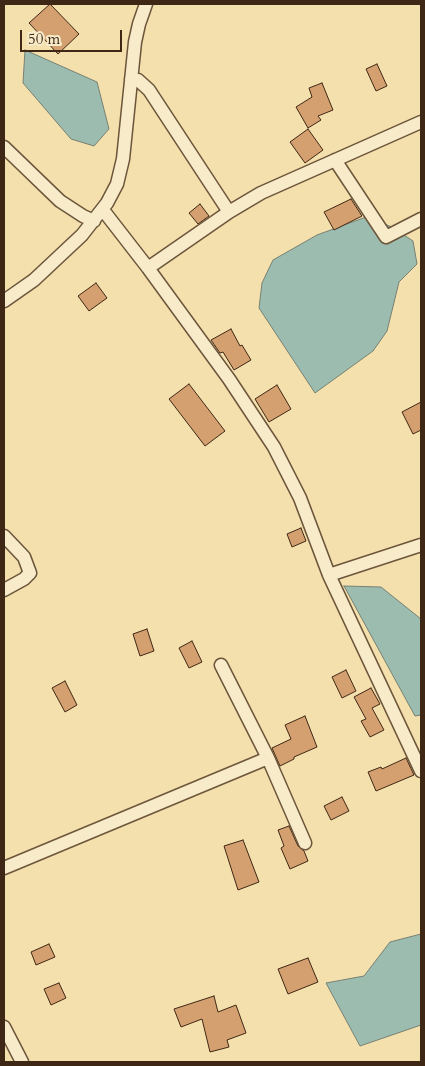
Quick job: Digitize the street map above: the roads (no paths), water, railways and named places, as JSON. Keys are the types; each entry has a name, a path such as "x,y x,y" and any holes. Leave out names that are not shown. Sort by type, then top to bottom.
{"street":[{"path":"4,301 41,274 82,235 102,210 117,184 121,170 135,42 146,4"},
{"path":"130,79 138,80 149,90 229,212"},
{"path":"148,268 229,212 262,193 421,122"},
{"path":"4,147 60,201 94,221"},
{"path":"335,160 386,237 421,219"},
{"path":"102,210 148,268 229,379 274,447 300,498 329,575 421,770"},
{"path":"4,536 24,558 30,573 24,579 4,590"},
{"path":"329,575 421,545"},
{"path":"221,665 268,758 305,843"},
{"path":"4,868 268,758"},
{"path":"4,1027 22,1062"}]}
